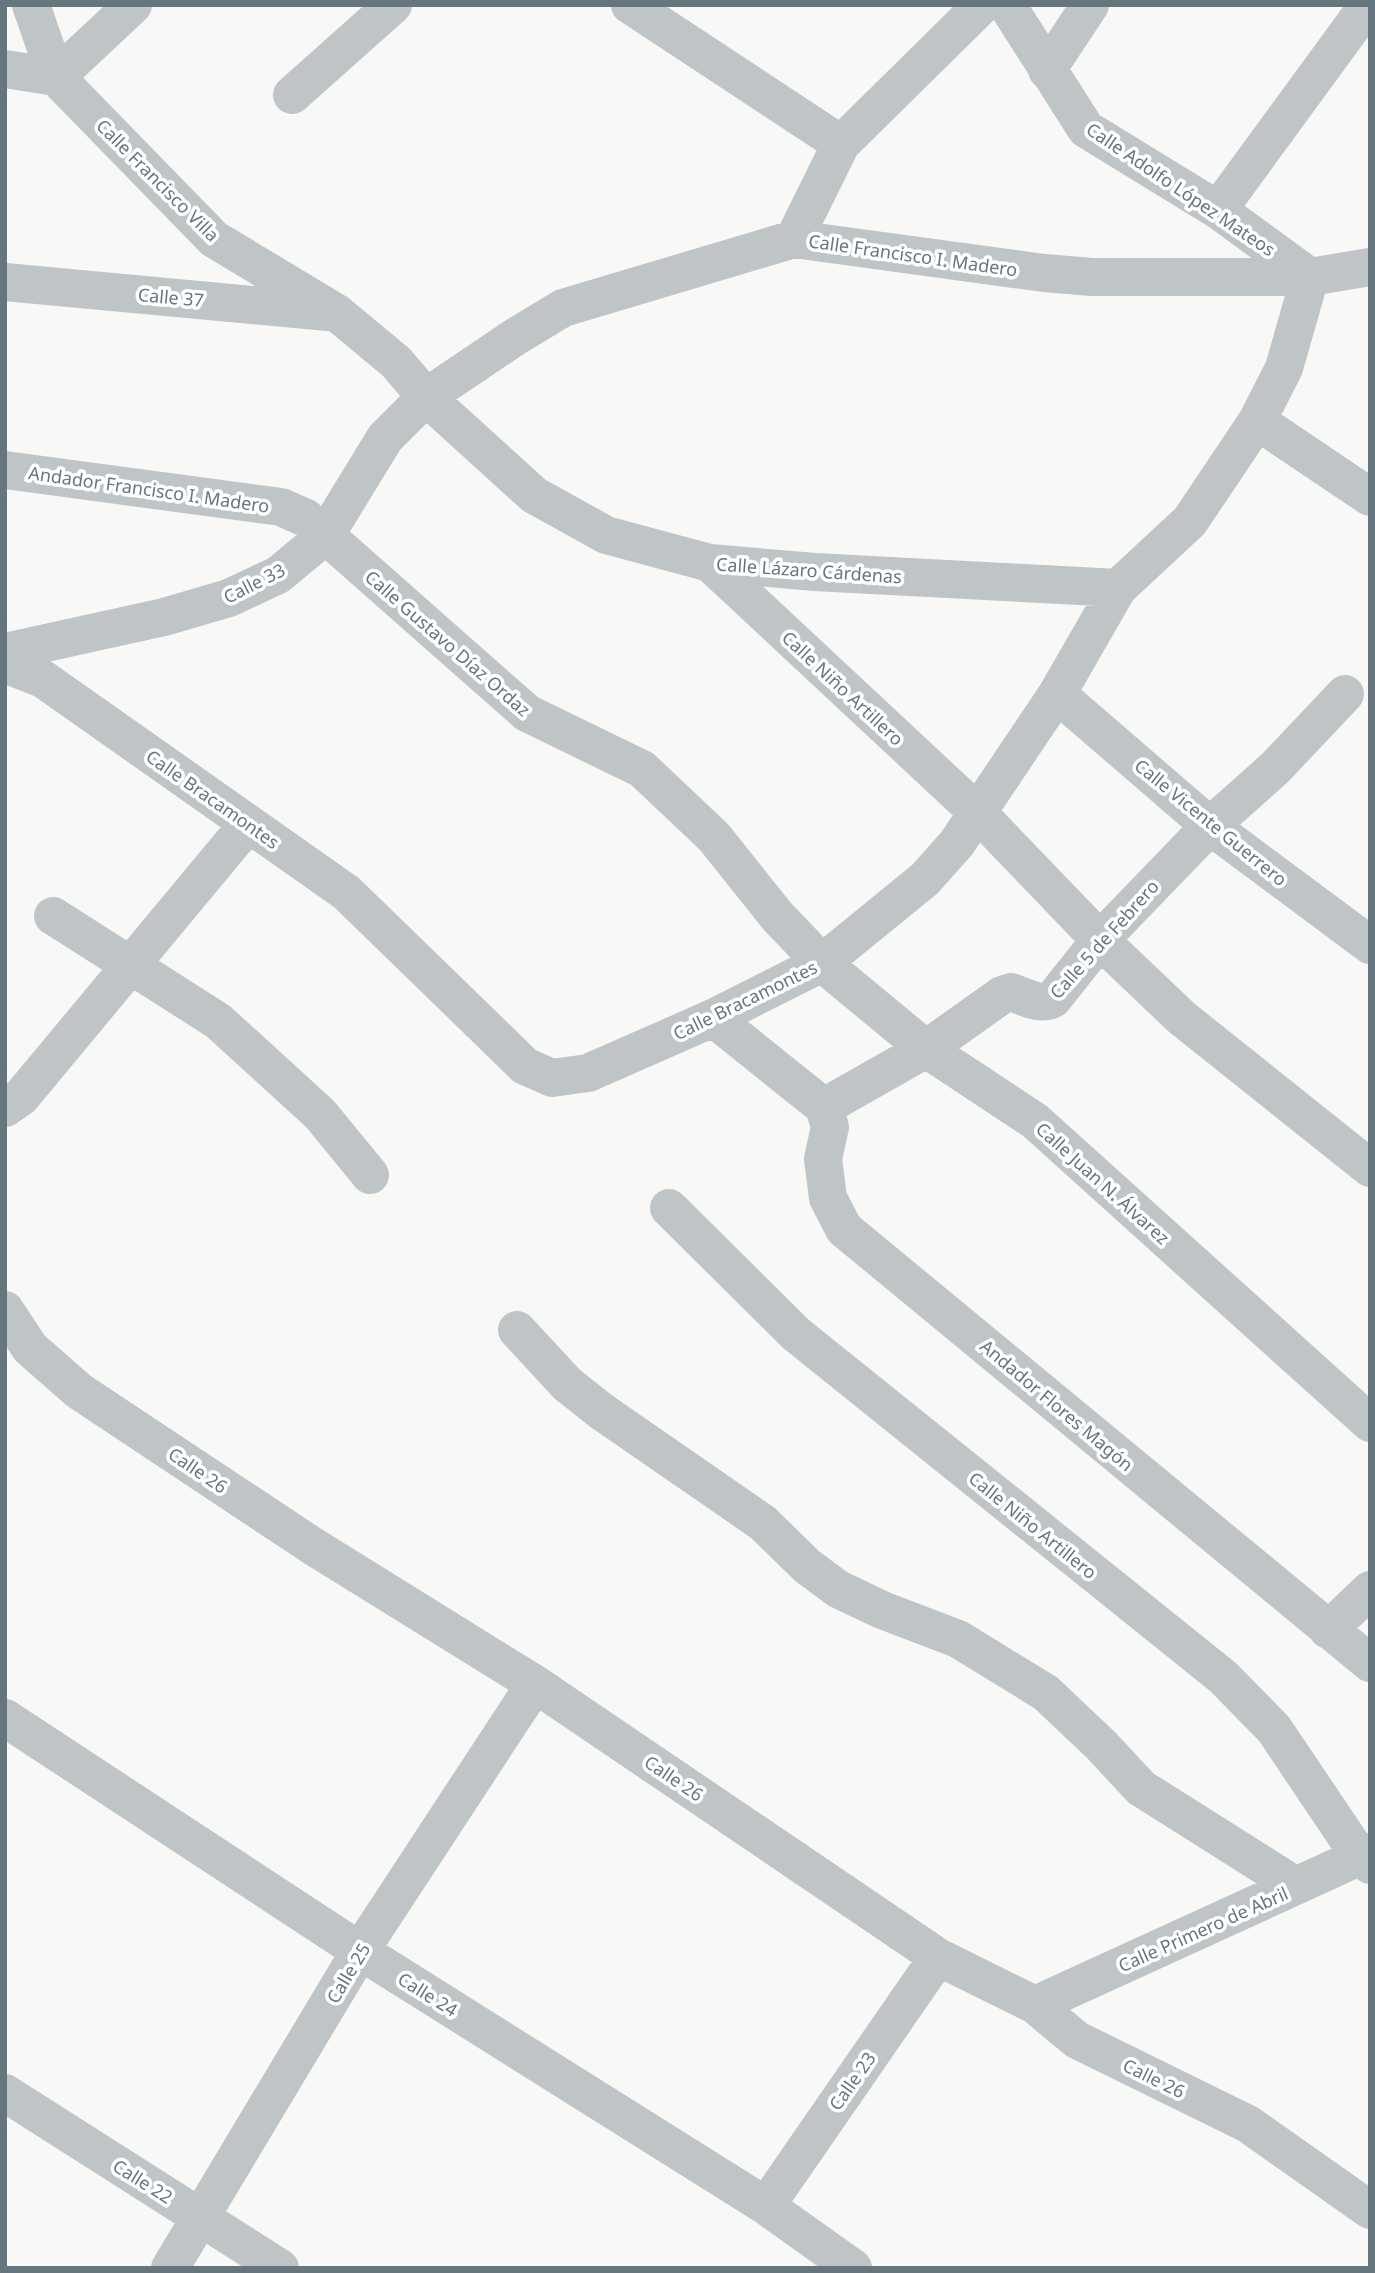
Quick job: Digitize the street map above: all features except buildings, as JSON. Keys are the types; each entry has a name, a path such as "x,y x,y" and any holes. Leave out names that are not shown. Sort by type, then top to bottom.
{"street":[{"name":"Calle Francisco Villa","path":"31,5 56,77 214,239 337,313 396,362 426,397"},
{"path":"5,69 56,77 133,5"},
{"path":"292,95 393,5"},
{"path":"630,5 841,144"},
{"path":"794,239 841,144 982,5"},
{"name":"Calle Adolfo López Mateos","path":"1007,5 1087,129 1218,210 1310,277"},
{"path":"1047,70 1090,5"},
{"path":"1218,210 1368,5"},
{"name":"Calle Francisco I. Madero","path":"426,397 515,337 563,309 794,239 1044,273 1092,277 1310,277"},
{"path":"1310,277 1370,267"},
{"name":"Calle Bracamontes","path":"5,664 43,679 347,893 525,1066 552,1078 587,1073 713,1018 822,963 925,879 957,843 1057,694 1118,588 1190,521 1257,421 1284,368 1310,277"},
{"name":"Calle 37","path":"5,282 337,313"},
{"name":"Calle 33","path":"5,652 164,617 229,598 278,575 325,536 385,438 426,397"},
{"name":"Calle Lázaro Cárdenas","path":"426,397 534,495 606,535 710,563 815,572 1118,588"},
{"path":"1257,421 1360,485"},
{"name":"Andador Francisco I. Madero","path":"5,470 281,507 306,518 325,536"},
{"name":"Calle Gustavo Díaz Ordaz","path":"325,536 527,713 642,769 714,837 777,916 822,963"},
{"name":"Calle Niño Artillero","path":"710,563 977,812 1100,940 1182,1018 1370,1168"},
{"name":"Calle Vicente Guerrero","path":"1057,694 1210,825 1370,945"},
{"name":"Calle 5 de Febrero","path":"824,1107 926,1049 1011,992 1037,1002 1053,999 1100,940 1210,825 1275,768 1345,694"},
{"path":"5,1108 21,1097 248,824"},
{"path":"53,916 218,1021 320,1115 370,1175"},
{"name":"Calle Juan N. Álvarez","path":"822,963 926,1049 1035,1121 1370,1423"},
{"path":"713,1018 824,1107"},
{"name":"Andador Flores Magón","path":"824,1107 830,1127 823,1159 828,1198 844,1228 1370,1663"},
{"name":"Calle Niño Artillero","path":"669,1208 796,1334 1223,1676 1274,1728 1366,1858"},
{"name":"Calle 26","path":"5,1310 30,1348 79,1391 311,1545 535,1684 938,1957 1035,2005 1077,2040 1248,2124 1370,2210"},
{"path":"517,1330 575,1391 763,1522 807,1566 838,1589 882,1610 958,1639 1046,1693 1101,1745 1141,1788 1296,1886"},
{"path":"1328,1630 1370,1590"},
{"name":"Calle 25","path":"170,2268 360,1951 535,1684"},
{"name":"Calle 24","path":"5,1718 360,1951 766,2206 853,2268"},
{"name":"Calle Primero de Abril","path":"1035,2005 1296,1886 1366,1858"},
{"name":"Calle 23","path":"766,2206 938,1957"},
{"name":"Calle 22","path":"5,2094 280,2268"}]}
